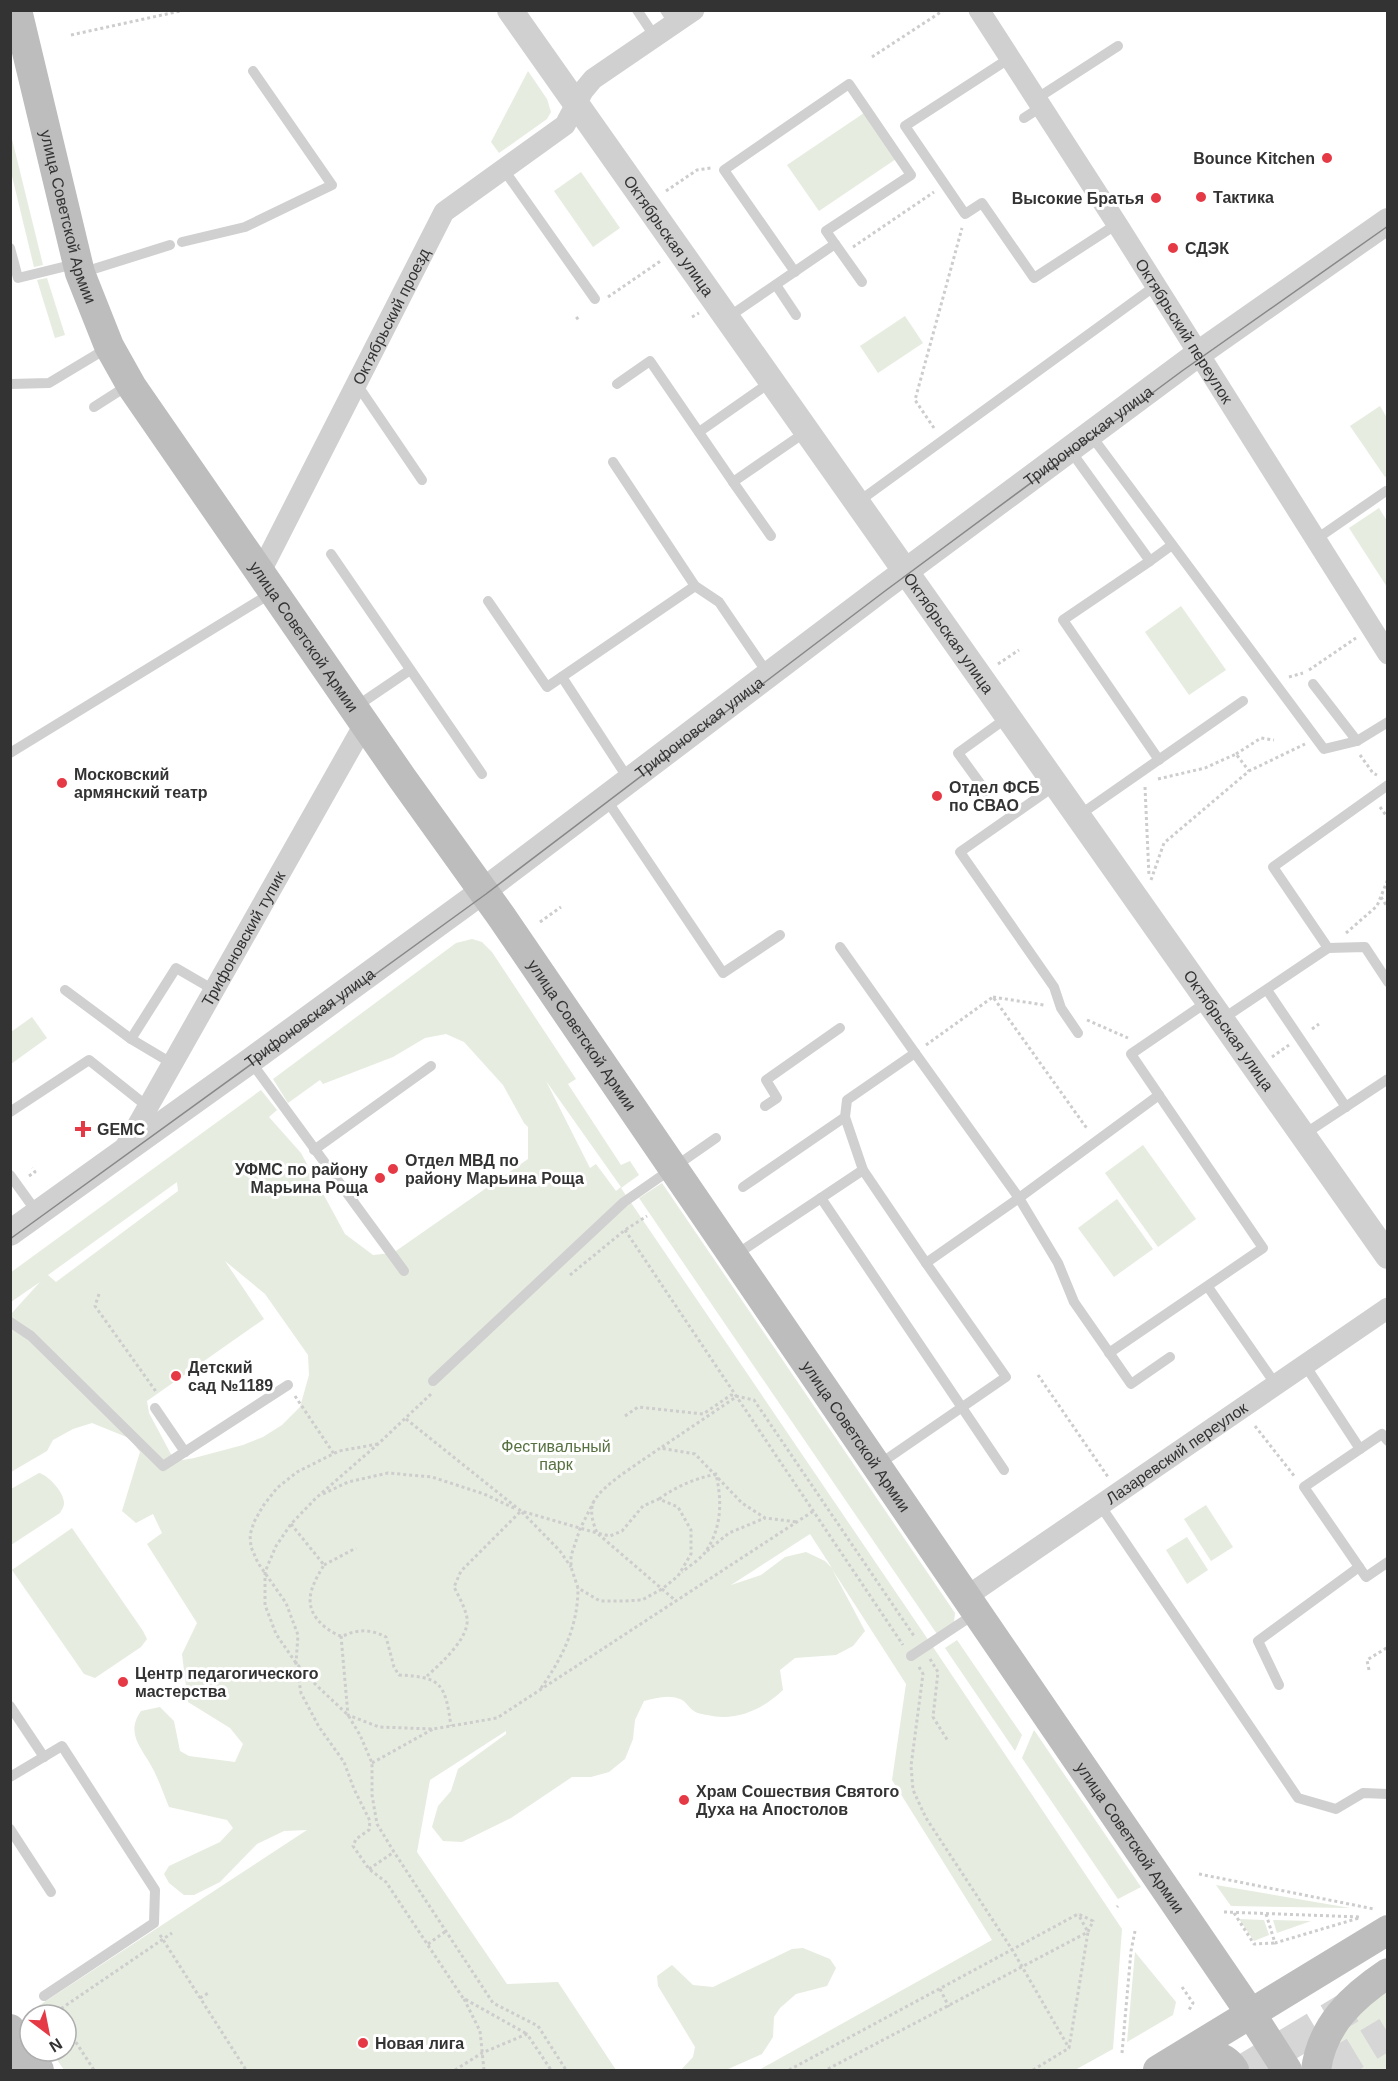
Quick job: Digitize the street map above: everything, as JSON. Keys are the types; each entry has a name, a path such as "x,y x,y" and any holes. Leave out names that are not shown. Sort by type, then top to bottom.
{"main road":[{"name":"улица Советской Армии","path":"17,10 79,268 109,346 130,384 673,1167 1287,2070"},
{"path":"1162,2068 1251,2014 1381,1920"},
{"path":"1316,2070 1325,2038 1338,2014 1356,1996 1388,1973"},
{"path":"10,2030 20,2066"},
{"path":"1162,2068 1195,2057 1213,2054 1234,2070"}],"street":[{"name":"Октябрьская улица","path":"510,10 1388,1256"},
{"path":"576,104 593,79 655,37 669,17 694,10"},
{"name":"Октябрьский переулок","path":"979,10 1010,58 1034,108 1117,224 1388,654"},
{"name":"Октябрьский проезд","path":"266,583 356,383 444,213 565,125 576,104"},
{"name":"Трифоновская улица","path":"10,1233 483,891 1090,434 1198,354 1388,220"},
{"name":"Трифоновский тупик","path":"122,1154 214,990 359,716"},
{"name":"Лазаревский переулок","path":"972,1605 1100,1505 1388,1308"}],"lane":[{"path":"637,10 655,37"},
{"path":"1034,108 1118,46"},
{"path":"1010,58 905,126 965,214 982,203 1034,278 1117,224"},
{"path":"182,242 245,227 332,184 253,70"},
{"path":"795,272 724,170 849,84 911,175 826,231 862,282"},
{"path":"504,170 599,299"},
{"path":"727,318 835,244"},
{"path":"10,248 18,278 79,268 170,245"},
{"path":"776,285 796,315"},
{"path":"858,502 1155,286"},
{"path":"10,384 49,383 109,346"},
{"path":"617,384 650,362 771,536"},
{"path":"699,432 772,381"},
{"path":"356,383 422,480"},
{"path":"94,407 130,384"},
{"path":"733,482 807,431"},
{"path":"1090,434 1324,749 1354,742 1388,722"},
{"path":"1070,450 1150,561"},
{"path":"613,462 695,586 719,602 768,675"},
{"path":"1315,540 1386,491"},
{"path":"1159,760 1063,620 1172,545"},
{"path":"331,554 482,774"},
{"path":"10,753 266,583"},
{"path":"488,601 547,687 695,586"},
{"path":"359,716 410,670"},
{"path":"562,677 630,780"},
{"path":"1313,684 1354,742"},
{"path":"1078,816 1144,776 1159,760 1243,701"},
{"path":"987,793 958,753 1008,717"},
{"path":"1056,785 960,852 1054,987 1061,1008 1078,1033"},
{"path":"1329,948 1273,867 1388,785"},
{"path":"606,798 723,973 780,935"},
{"path":"840,947 1019,1198 1059,1263 1074,1302 1131,1384 1170,1357"},
{"path":"1109,1353 1263,1248 1131,1054 1214,1011 1267,990 1329,948 1365,947 1388,982"},
{"path":"131,1039 176,968 214,990"},
{"path":"66,990 131,1039 172,1064"},
{"path":"1267,990 1346,1107"},
{"path":"765,1106 777,1098 766,1080 840,1028"},
{"path":"877,1466 1005,1377 863,1170 845,1118 848,1100 915,1053"},
{"path":"10,1112 89,1060 148,1107"},
{"path":"250,1061 404,1272"},
{"path":"314,1150 431,1066"},
{"path":"1302,1136 1388,1079"},
{"path":"926,1263 1159,1095"},
{"path":"743,1187 845,1118"},
{"path":"433,1381 624,1202 716,1138"},
{"path":"734,1256 863,1170"},
{"path":"10,1175 38,1214"},
{"path":"821,1198 1004,1470"},
{"path":"1208,1287 1276,1385"},
{"path":"10,1322 31,1336 163,1466 288,1385"},
{"path":"1305,1365 1360,1449"},
{"path":"155,1408 185,1452"},
{"path":"1388,1441 1383,1434 1304,1487 1366,1577 1388,1562"},
{"path":"1100,1505 1298,1798 1336,1809 1363,1793 1388,1794"},
{"path":"1280,1685 1258,1641 1359,1567"},
{"path":"911,1656 923,1649 972,1605"},
{"path":"10,1706 44,1757"},
{"path":"10,1777 62,1746 155,1890 155,1926 44,1996"},
{"path":"10,1829 51,1892"}],"path":[{"path":"71,35 184,10"},
{"path":"872,57 944,10"},
{"path":"666,191 697,170 718,166"},
{"path":"843,254 936,191"},
{"path":"943,441 915,400 962,227"},
{"path":"599,299 663,259"},
{"path":"576,319 580,316"},
{"path":"1272,681 1307,671 1357,637"},
{"path":"996,665 1019,650"},
{"path":"1274,740 1261,738 1236,754 1205,768 1144,776 1149,884 1164,843 1249,771 1316,739"},
{"path":"1354,742 1373,773 1380,776"},
{"path":"1236,754 1249,771"},
{"path":"1329,948 1377,906 1388,879"},
{"path":"1381,897 1388,908"},
{"path":"540,922 561,907"},
{"path":"915,1053 993,997 1096,1141"},
{"path":"25,1179 35,1172 32,1168"},
{"path":"647,1216 625,1230 923,1674 911,1766 913,1790 926,1818 1023,1968 1069,2048"},
{"path":"99,1294 95,1306 160,1398 155,1408"},
{"path":"1038,1375 1108,1477"},
{"path":"288,1385 334,1454"},
{"path":"625,1416 638,1407 703,1413 731,1395 754,1400 938,1672 933,1717 948,1741"},
{"path":"571,1567 571,1556 580,1529 594,1501 615,1479 737,1396"},
{"path":"405,1419 521,1511 560,1551 571,1567 578,1588 578,1605 570,1638 558,1663 539,1690"},
{"path":"1255,1426 1304,1487"},
{"path":"484,2070 480,2031 463,1998 386,1882 369,1869 353,1846 356,1839 369,1830 370,1821 344,1762 319,1727 301,1693 296,1663 298,1635 286,1603 265,1572 251,1547 250,1534 254,1522 277,1488 297,1472 334,1454 360,1446 378,1444 316,1498 291,1524 276,1546 265,1572 265,1605 276,1634 296,1663 348,1715 360,1735 372,1763 372,1795 378,1824 394,1852 493,2002 538,2026 566,2070"},
{"path":"660,1448 695,1454 742,1503 765,1518 797,1522"},
{"path":"316,1498 348,1482 388,1473 432,1478 484,1494 521,1511 610,1536 622,1531 643,1506 694,1479 716,1474"},
{"path":"706,1552 720,1520 720,1493 716,1474"},
{"path":"659,1499 678,1507 691,1530 691,1554 678,1576"},
{"path":"594,1501 592,1519 597,1533 676,1601"},
{"path":"348,1715 379,1727 433,1729 497,1718 815,1510"},
{"path":"426,1677 462,1637 467,1621 454,1587 461,1571 521,1511"},
{"path":"578,1588 600,1600 642,1600 662,1589 729,1533 765,1518"},
{"path":"291,1524 324,1565"},
{"path":"356,1548 324,1565 310,1591 309,1605 319,1621 330,1631 341,1636 356,1631 373,1631 386,1636 393,1667 399,1675 426,1677 439,1686 447,1700 451,1726"},
{"path":"341,1636 348,1715"},
{"path":"1369,1670 1367,1660 1388,1647"},
{"path":"372,1763 433,1729"},
{"path":"369,1869 394,1852"},
{"path":"1198,1874 1381,1920"},
{"path":"1224,1912 1361,1917 1275,1943 1254,1944 1233,1913"},
{"path":"789,2070 1078,1914"},
{"path":"1033,2070 1069,2048 1088,1932 1093,1921 1078,1914"},
{"path":"1078,1914 1088,1932"},
{"path":"1266,1914 1275,1943"},
{"path":"155,1926 246,2070"},
{"path":"427,1944 446,1931"},
{"path":"1122,2053 1131,1951 1135,1931"},
{"path":"826,2070 1088,1932"},
{"path":"69,2003 172,1933"},
{"path":"1182,1987 1192,2003 1189,2010"},
{"path":"940,1989 949,2007"},
{"path":"200,1998 210,1992"},
{"path":"463,1998 527,2034 551,2070"},
{"path":"455,2070 482,2053 527,2034"},
{"path":"78,2045 94,2070"}],"green space":[{"path":"528,71 547,99 551,112 547,119 499,153 491,142"},
{"path":"864,113 896,159 819,211 787,165"},
{"path":"10,131 43,265 34,267 11,172"},
{"path":"581,172 620,228 593,247 554,191"},
{"path":"47,278 65,335 55,338 37,280"},
{"path":"905,316 923,343 878,373 860,346"},
{"path":"1380,406 1387,418 1388,475 1385,477 1350,426"},
{"path":"1379,508 1387,521 1387,587 1349,528"},
{"path":"1181,606 1226,670 1189,695 1145,632"},
{"name":"Фестивальный парк","path":"472,939 482,942 492,952 576,1079 568,1084 621,1165 630,1161 639,1175 621,1188 1122,1929 1113,2049 1075,2070 759,2070 992,1940 892,1780 906,1684 832,1569 865,1631 853,1646 836,1655 795,1658 780,1670 783,1690 758,1708 739,1715 718,1717 697,1713 684,1701 676,1698 662,1697 644,1701 635,1720 633,1739 625,1759 609,1772 591,1777 572,1777 511,1818 462,1842 443,1841 432,1827 438,1806 451,1791 458,1769 506,1734 506,1731 430,1780 417,1852 507,1984 558,1982 616,2070 64,2070 59,2063 78,2063 78,2003 43,2003 307,1830 284,1831 257,1844 220,1882 194,1895 184,1895 169,1883 164,1874 169,1866 220,1842 233,1828 227,1820 169,1807 150,1763 137,1742 134,1728 141,1711 160,1707 174,1721 180,1751 189,1756 235,1762 243,1744 230,1728 188,1702 182,1654 197,1623 147,1544 162,1533 153,1514 136,1523 122,1511 140,1452 129,1438 92,1423 73,1429 53,1440 47,1451 11,1472 11,1314 40,1282 11,1302 10,1273 261,1090 277,1110 269,1117 301,1153 345,1234 373,1255 393,1253 528,1159 528,1127 503,1085 464,1042 446,1034 425,1038 393,1057 323,1084 320,1080 288,1103 273,1079 456,943","holes":["546,1081 621,1187 616,1191 596,1164 590,1168","177,1182 178,1191 56,1282 48,1275","225,1261 265,1294 308,1355 309,1375 300,1407 282,1425 263,1437 243,1445 194,1458 183,1460 173,1458 149,1413 147,1401 264,1319","810,1534 832,1568 825,1561 806,1552 785,1557 761,1575 731,1585"]},
{"path":"32,1017 47,1038 11,1064 11,1032"},
{"path":"1143,1145 1196,1219 1158,1247 1105,1173"},
{"path":"662,1183 955,1613 954,1622 937,1634 639,1198"},
{"path":"1117,1199 1153,1249 1114,1277 1078,1228"},
{"path":"39,1473 47,1477 58,1489 63,1499 63,1507 60,1513 11,1545 11,1489"},
{"path":"1206,1505 1233,1547 1211,1561 1184,1519"},
{"path":"72,1528 147,1639 141,1647 95,1678 84,1674 12,1570"},
{"path":"1187,1537 1208,1570 1187,1584 1166,1550"},
{"path":"957,1640 1022,1735 1015,1751 945,1648"},
{"path":"1034,1730 1141,1887 1118,1899 1022,1758"},
{"path":"1216,1885 1350,1908 1231,1906"},
{"path":"1239,1919 1264,1920 1269,1935 1254,1941"},
{"path":"1273,1920 1311,1921 1277,1933"},
{"path":"803,1948 830,1959 836,1968 827,1986 796,1994 780,2008 774,2017 773,2037 762,2054 726,2070 681,2070 693,2057 695,2047 658,1986 657,1976 672,1965 693,1985 713,1987 792,1949"},
{"path":"1135,1952 1176,2002 1173,2015 1127,2042"},
{"path":"1387,1990 1387,2070 1327,2070 1334,2050 1351,2020"}],"tunnel":[{"path":"1245,2070 1350,2007"},
{"path":"1327,2070 1388,2033"}],"tram line":[{"path":"10,1239 486,894 885,591 1182,371 1388,226"}],"place":[{"name":"Bounce Kitchen","path":"1327,158"},
{"name":"Тактика","path":"1201,197"},
{"name":"Высокие Братья","path":"1156,198"},
{"name":"СДЭК","path":"1173,248"},
{"name":"Московский армянский театр","path":"62,783"},
{"name":"Отдел ФСБ по СВАО","path":"937,796"},
{"name":"GEMC","path":"83,1129"},
{"name":"Отдел МВД по району Марьина Роща","path":"393,1169"},
{"name":"УФМС по району Марьина Роща","path":"380,1178"},
{"name":"Детский сад №1189","path":"176,1376"},
{"name":"Центр педагогического мастерства","path":"123,1682"},
{"name":"Храм Сошествия Святого Духа на Апостолов","path":"684,1800"},
{"name":"Новая лига","path":"363,2043"}]}
